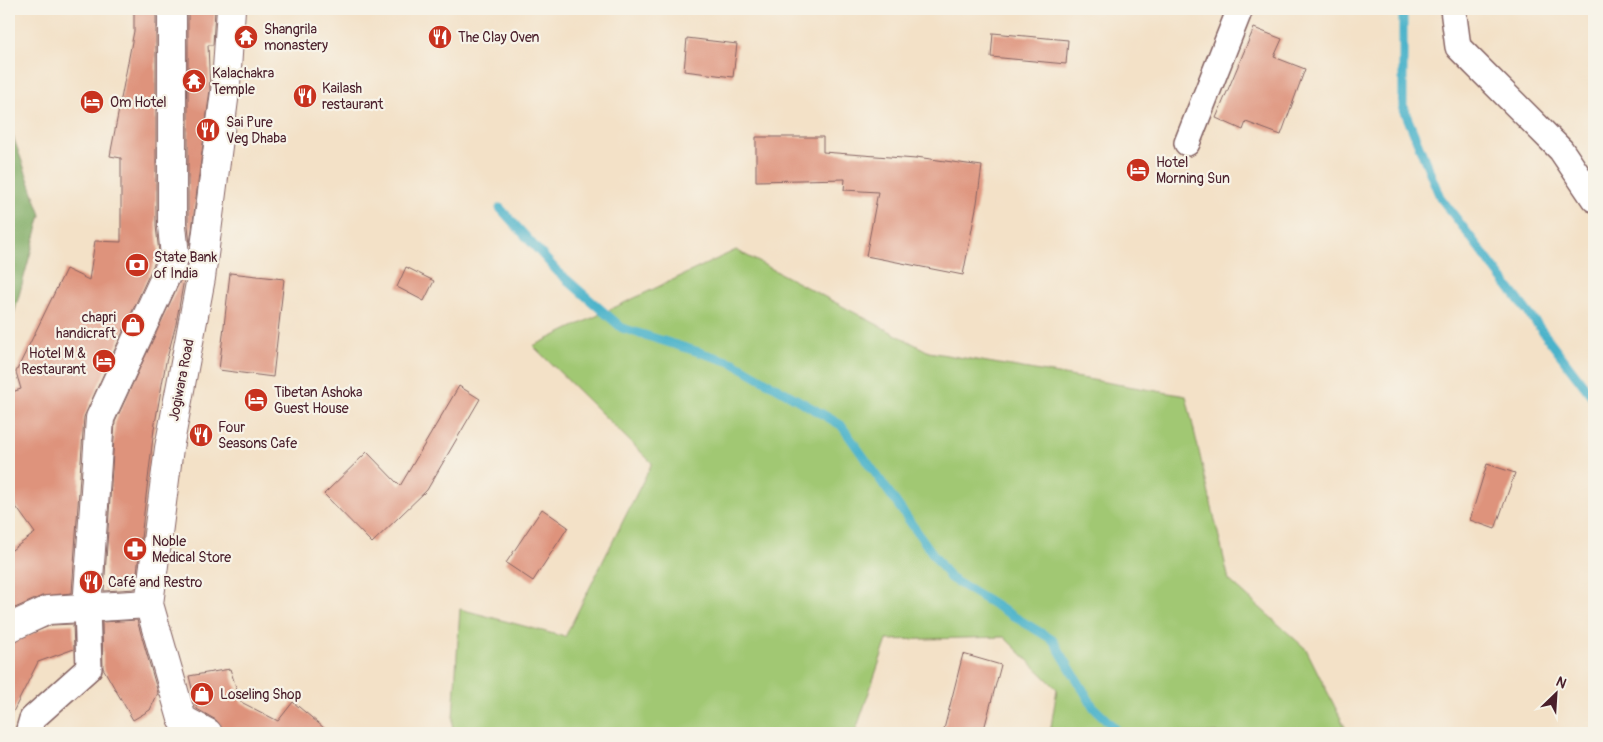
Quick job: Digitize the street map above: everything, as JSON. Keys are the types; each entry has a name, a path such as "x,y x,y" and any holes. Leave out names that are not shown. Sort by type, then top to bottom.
{"street":[{"path":"28,733 32,719 89,668 87,608 100,418 175,256 172,216 172,9"},
{"name":"Jogiwara Road","path":"208,733 182,719 149,604 169,448 202,268 226,84 231,9"},
{"path":"1187,143 1240,9"},
{"path":"1453,9 1458,47 1561,150 1594,198"},
{"path":"9,628 48,610 149,604"}],"green space":[{"path":"9,125 41,215 12,321 9,323"},
{"path":"736,250 929,352 1186,396 1229,580 1306,649 1348,733 1050,733 1057,689 1004,637 887,640 855,733 452,733 460,609 565,637 652,463 533,346"}],"building":[{"path":"134,9 156,9 156,226 159,253 84,417 72,593 42,596 15,608 9,603 9,552 35,533 9,497 9,393 21,389 16,372 66,269 89,280 95,241 121,242 121,158 110,156 134,31"},
{"path":"188,9 215,9 213,45 208,45 210,90 190,245 188,225"},
{"path":"1254,28 1282,39 1274,57 1305,69 1281,135 1246,122 1243,130 1216,118"},
{"path":"993,33 1068,40 1066,64 991,57"},
{"path":"687,38 737,44 733,77 684,71"},
{"path":"756,137 823,137 823,152 916,159 916,157 982,166 963,275 866,256 878,192 844,190 845,179 756,181"},
{"path":"406,267 434,281 424,301 397,287"},
{"path":"186,268 154,429 135,589 104,591 115,422"},
{"path":"230,273 284,279 273,377 219,370"},
{"path":"459,386 480,399 427,490 372,543 324,494 367,452 400,486"},
{"path":"1487,464 1515,473 1495,529 1470,520"},
{"path":"542,509 568,527 533,581 506,563"},
{"path":"137,620 158,693 150,710 133,720 103,668 102,622"},
{"path":"73,624 74,649 38,662 9,720 9,643 52,625"},
{"path":"963,654 1001,665 983,733 943,733"},
{"path":"230,669 241,702 278,721 293,702 330,733 225,733 216,720 197,709 189,676"}],"waterway":[{"path":"1403,9 1403,107 1440,197 1594,399"},
{"path":"500,208 557,271 622,328 734,363 841,425 950,578 1053,640 1094,708 1120,733"}],"place":[{"name":"Shangrila monastery","path":"246,37"},
{"name":"The Clay Oven","path":"440,37"},
{"name":"Kalachakra Temple","path":"194,81"},
{"name":"Kailash restaurant","path":"305,96"},
{"name":"Om Hotel","path":"92,102"},
{"name":"Sai Pure Veg Dhaba","path":"208,130"},
{"name":"Hotel Morning Sun","path":"1138,170"},
{"name":"State Bank of India","path":"137,265"},
{"name":"chapri handicraft","path":"133,325"},
{"name":"Hotel M & Restaurant","path":"104,361"},
{"name":"Tibetan Ashoka Guest House","path":"256,400"},
{"name":"Four Seasons Cafe","path":"201,435"},
{"name":"Noble Medical Store","path":"135,549"},
{"name":"Café and Restro","path":"91,582"},
{"name":"Loseling Shop","path":"202,694"}]}
